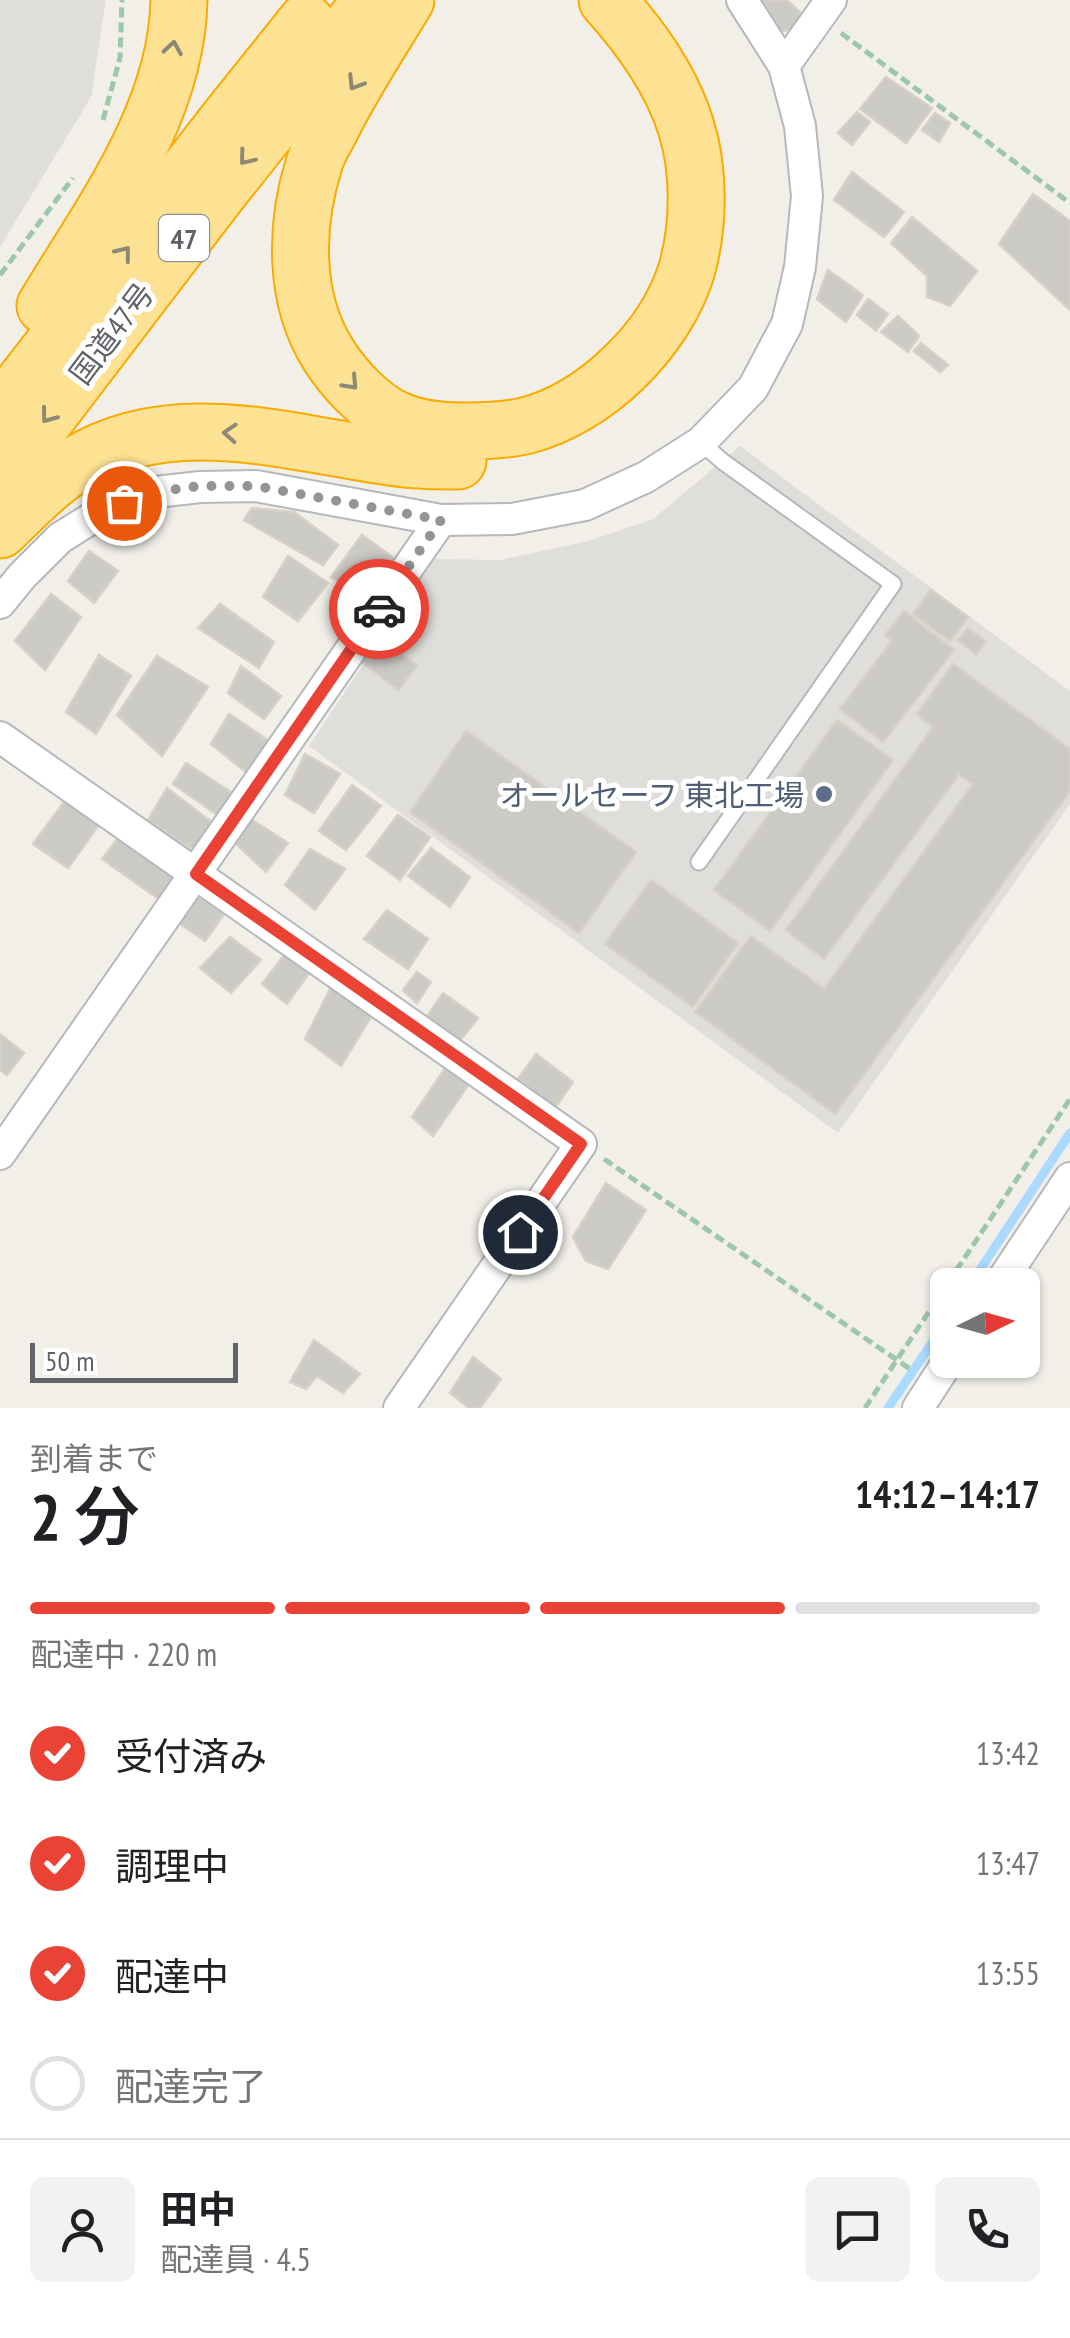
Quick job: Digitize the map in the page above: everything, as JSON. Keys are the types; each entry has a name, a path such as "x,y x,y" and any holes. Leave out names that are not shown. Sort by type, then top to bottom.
{"highway":[{"path":"0,382 145,133 170,65 179,0"},
{"name":"国道47号","path":"0,413 324,0"},
{"name":"国道47号","path":"0,480 216,196 372,0"},
{"path":"406,0 344,100 314,162 302,214 300,264 316,336 338,370 364,397 398,420 444,431 525,426 602,389 632,361 664,319 686,271 696,220 695,176 686,128 643,45 607,0"},
{"path":"0,530 45,486 78,463 111,447 151,437 194,431 234,432 408,459 480,462 540,454 584,434 630,402 665,369 694,328 711,287 722,241 726,194 722,149 707,98 669,26 648,0"}],"street":[{"path":"0,603 60,538 100,513 147,493 200,486 256,486 441,520 512,519 585,505 646,476 701,442 753,388 786,324 800,267 807,196 800,126 784,66 742,0"},
{"path":"784,66 825,8"},
{"path":"0,1154 441,520"},
{"path":"0,737 581,1144 399,1408"},
{"path":"1010,1268 1070,1178"},
{"path":"918,1408 938,1378"}],"lane":[{"path":"699,862 893,584 701,442"}],"path":[{"path":"100,131 120,58 122,0"},
{"path":"825,8 1070,203"},
{"path":"0,275 74,176"},
{"path":"865,1408 1070,1099"},
{"path":"581,1144 906,1366"}],"shaded area":[{"path":"0,0 106,0 91,97 0,247"},
{"path":"740,446 1070,691 1070,804 838,1133 309,746 433,559 500,560 589,541 653,519"}],"building":[{"path":"763,0 787,0 805,17 794,30 778,31"},
{"path":"886,77 932,108 906,143 860,109"},
{"path":"857,112 870,122 852,145 838,133"},
{"path":"935,113 950,123 939,142 922,130"},
{"path":"852,172 904,212 884,237 834,200"},
{"path":"1033,194 1070,221 1070,310 999,244"},
{"path":"912,217 977,271 950,306 927,297 927,276 891,243"},
{"path":"828,270 863,295 846,322 817,299"},
{"path":"868,299 888,314 876,331 857,315"},
{"path":"898,316 919,336 908,352 881,332"},
{"path":"921,343 948,365 940,372 914,351"},
{"path":"252,508 294,512 338,545 323,565 244,520"},
{"path":"362,535 399,562 390,579 379,573 362,596 331,577"},
{"path":"89,551 118,571 94,603 68,581"},
{"path":"288,556 328,583 298,621 263,597"},
{"path":"931,590 968,617 950,641 913,614"},
{"path":"51,594 81,617 45,670 15,641"},
{"path":"220,604 274,642 259,668 198,628"},
{"path":"904,611 954,650 883,742 840,709 892,641 885,635"},
{"path":"968,628 986,642 976,654 958,640"},
{"path":"377,635 417,666 398,690 358,659"},
{"path":"99,655 131,676 96,734 66,712"},
{"path":"157,656 208,687 162,756 117,715"},
{"path":"953,664 1070,749 1070,791 835,1114 695,1012 751,936 824,989 973,784 959,774 824,959 786,930 933,727 917,714"},
{"path":"241,666 281,696 264,719 228,693"},
{"path":"229,714 269,741 247,773 211,744"},
{"path":"837,720 893,760 770,931 714,890"},
{"path":"466,731 636,852 579,933 410,812"},
{"path":"305,754 340,774 314,813 285,795"},
{"path":"186,763 232,793 219,816 173,784"},
{"path":"352,785 381,806 346,850 319,831"},
{"path":"167,788 214,824 195,851 148,820"},
{"path":"70,794 103,819 68,868 33,844"},
{"path":"398,815 430,837 400,880 367,856"},
{"path":"251,819 288,843 266,872 232,840"},
{"path":"122,833 177,875 159,899 102,859"},
{"path":"431,848 470,877 450,907 408,876"},
{"path":"310,849 345,869 315,910 285,885"},
{"path":"651,880 738,943 693,1007 605,944"},
{"path":"197,892 227,910 205,941 179,923"},
{"path":"387,910 428,939 408,969 364,939"},
{"path":"230,937 261,960 231,993 200,968"},
{"path":"285,954 310,972 287,1004 262,984"},
{"path":"417,972 431,982 417,1003 403,990"},
{"path":"331,987 374,1012 341,1066 305,1039"},
{"path":"443,993 478,1018 459,1042 426,1018"},
{"path":"0,1034 24,1053 7,1075 0,1070"},
{"path":"536,1054 573,1082 555,1108 518,1079"},
{"path":"448,1064 471,1081 433,1136 412,1117"},
{"path":"606,1183 646,1210 608,1269 586,1261 573,1237"},
{"path":"314,1340 360,1374 343,1393 317,1376 306,1389 290,1382"},
{"path":"473,1357 501,1379 480,1408 469,1408 450,1393"}],"waterway":[{"path":"981,1268 1070,1133"},
{"path":"888,1408 930,1346"}],"way so far":[{"path":"124,503 147,493 200,486 256,486 441,520 379,609"}],"place":[{"name":"オールセーフ 東北工場","path":"824,794"}],"route":[{"path":"379,609 196,874 581,1144 520,1232"}]}
